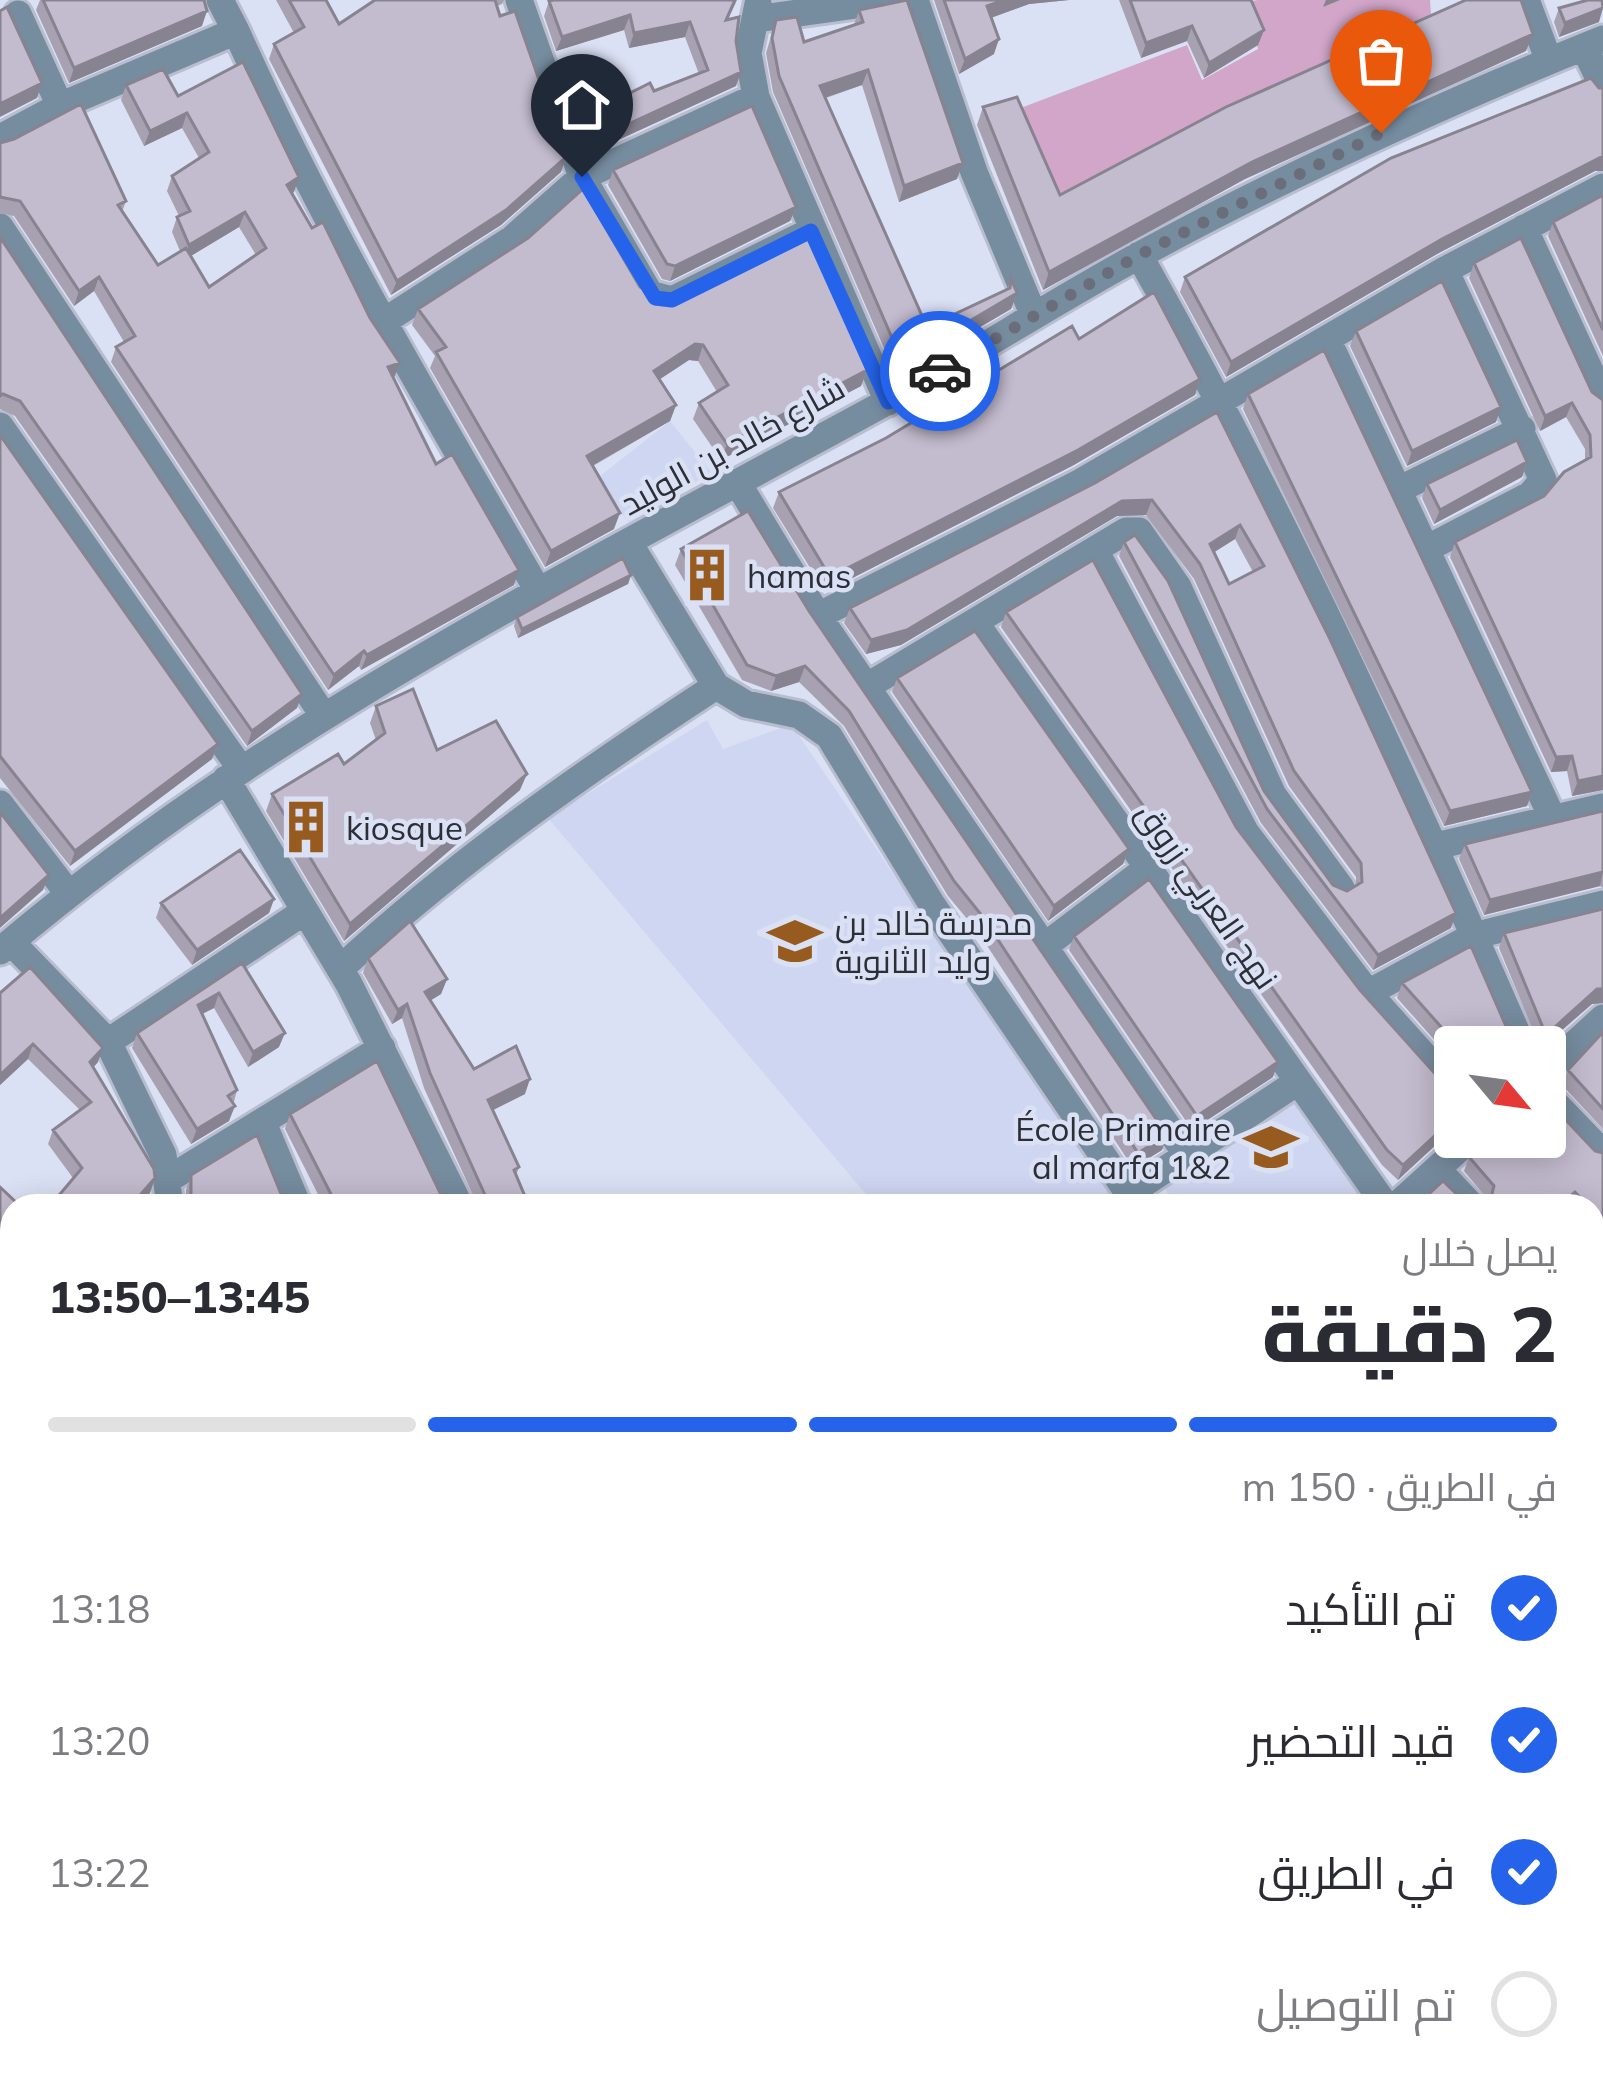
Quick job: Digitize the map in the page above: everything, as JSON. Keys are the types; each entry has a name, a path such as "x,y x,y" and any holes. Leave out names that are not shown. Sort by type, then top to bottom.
{"street":[{"path":"220,0 308,188 380,324 540,594"},
{"path":"519,0 582,177 650,294 672,300 811,231"},
{"path":"888,402 756,97 748,53 757,10 892,0"},
{"path":"915,0 974,172 1034,316"},
{"path":"1526,0 1549,61"},
{"path":"18,14 60,106"},
{"path":"0,138 60,106 236,31"},
{"path":"1593,43 1603,87"},
{"name":"شارع خالد بن الوليد","path":"6,946 68,893 233,774 323,716 888,402 1139,255 1327,158 1593,43"},
{"path":"380,324 512,239 582,177 756,97"},
{"path":"818,616 1081,482 1445,270 1603,187"},
{"path":"0,227 323,716"},
{"path":"1524,228 1603,399"},
{"path":"1139,255 1222,402 1347,649 1514,1026"},
{"path":"1426,549 1529,495 1543,479 1445,270"},
{"path":"1328,340 1552,817"},
{"path":"0,426 233,774 382,1048 454,1194"},
{"path":"1398,490 1522,429"},
{"path":"737,482 818,616 1187,1155"},
{"path":"866,686 1126,530 1139,531 1150,541 1203,638 1252,758 1341,888"},
{"path":"628,543 716,686 746,704 799,715 829,736 931,903 1129,1194"},
{"path":"1096,550 1246,833 1368,993 1434,1067"},
{"name":"نهج العربي زروق","path":"975,622 1377,1194"},
{"path":"340,969 467,857 716,686"},
{"path":"0,804 68,893"},
{"path":"1436,846 1603,808"},
{"path":"1042,948 1145,870"},
{"path":"1368,993 1473,936 1603,904"},
{"path":"108,1042 304,911"},
{"path":"6,946 108,1042 153,1131 168,1193 263,1123 382,1048"},
{"path":"1566,1054 1598,1029"},
{"path":"1140,1194 1187,1155 1296,1083"},
{"path":"1566,1115 1603,1154"},
{"path":"263,1123 293,1194"},
{"path":"1409,1194 1448,1158"},
{"path":"1436,1169 1460,1194"}],"shaded area":[{"path":"1430,0 1431,14 1051,206 1010,112 1187,45 1202,80 1258,49 1245,2"},
{"path":"670,421 711,472 631,525 595,480"},
{"name":"مدرسة خالد بن وليد الثانوية","path":"707,720 723,749 791,724 1112,1194 866,1194 548,818"},
{"name":"École Primaire al marfa 1&2","path":"1294,1094 1366,1194 1169,1194 1158,1179"}],"building":[{"path":"43,0 204,0 207,11 74,68"},
{"path":"289,0 326,0 339,24 375,0 495,0 500,16 515,11 566,157 506,210 397,281 274,44 304,27"},
{"path":"735,0 726,20 739,17 736,41 741,72 598,138 585,101 614,86 620,98 650,83 654,91 708,70 690,22 634,33 630,15 562,37 549,1"},
{"path":"907,0 963,163 904,186 868,70 820,86 927,327 1010,288 1011,279 1017,293 902,361 779,76 772,38 776,20 797,17 804,42 863,22 859,10"},
{"path":"944,0 1005,0 987,6 999,39 965,59"},
{"path":"1130,0 1251,0 1264,30 1209,63 1192,26 1146,43"},
{"path":"1466,0 1521,0 1533,34 1252,162 1049,272 983,107 1017,97 1060,195 1226,107"},
{"path":"1602,0 1603,8 1565,23 1559,8"},
{"path":"7,7 42,83 0,104 0,11"},
{"path":"243,62 299,177 287,185 312,228 323,222 370,318 400,363 388,367 436,464 452,454 519,570 367,655 364,651 334,675 116,347 135,336 99,277 79,291 20,201 0,197 0,143 81,104 126,201 118,205 158,265 186,248 209,287 266,248 245,212 189,245 177,217 190,211 172,176 209,152 187,113 150,131 126,85 163,69 178,96"},
{"path":"1591,78 1603,88 1603,156 1442,239 1231,362 1185,277 1391,158"},
{"path":"752,106 796,207 675,266 667,264 613,170"},
{"path":"583,189 640,287 673,301 810,238 867,370 727,444 699,403 728,385 703,345 695,344 654,371 676,405 587,456 620,513 551,551 436,352 446,347 418,309 528,238"},
{"path":"1603,195 1603,330 1553,222"},
{"path":"0,237 302,694 252,731 20,401 0,396"},
{"path":"1521,238 1592,392 1603,400 1603,776 1578,781 1572,756 1556,757 1455,542 1544,496 1564,472 1591,457 1590,435 1572,403 1545,416 1474,263"},
{"path":"1442,281 1501,407 1412,451 1356,331"},
{"path":"1154,292 1200,379 1078,450 830,577 779,492 886,438 1072,326 1079,339"},
{"path":"1324,350 1532,792 1450,811 1248,394"},
{"path":"1217,412 1330,639 1456,913 1378,955 1267,809 1124,542 1135,535 1168,581 1264,791 1333,885 1347,891 1362,882 1361,863 1294,771 1200,564 1152,500 1122,501 907,630 871,640 850,608 1095,483","holes":["1240,525 1264,566 1229,584 1210,544"]},
{"path":"0,435 218,744 75,851 0,756"},
{"path":"1517,440 1527,462 1440,510 1427,484"},
{"path":"748,511 809,611 1167,1135 1138,1153 983,917 954,881 849,711 805,666 776,676 747,665 681,549"},
{"path":"623,558 631,575 522,629 517,617"},
{"path":"1093,560 1236,827 1360,990 1434,1073 1434,1136 1403,1165 1387,1150 1006,612"},
{"path":"975,631 1129,849 1054,906 897,678"},
{"path":"413,689 437,750 496,721 527,774 350,924 272,794 338,754 344,764 385,733 376,706"},
{"path":"1603,811 1603,872 1490,900 1465,844"},
{"path":"0,812 49,875 0,918"},
{"path":"240,850 274,899 197,950 161,903"},
{"path":"1149,879 1278,1062 1197,1116 1074,936"},
{"path":"1603,909 1603,989 1597,989 1556,1026 1542,1026 1504,933"},
{"path":"410,921 447,979 425,992 474,1069 516,1046 530,1079 488,1100 519,1167 514,1170 524,1194 485,1194 430,1073 407,1004 398,1010 368,958"},
{"path":"1471,946 1506,1026 1440,1026 1402,983"},
{"path":"242,963 285,1033 253,1052 219,993 198,1005 237,1090 228,1096 235,1106 197,1129 137,1033"},
{"path":"30,967 103,1048 90,1062 154,1169 155,1178 141,1194 60,1194 82,1168 53,1130 91,1102 33,1044 0,1075 0,993"},
{"path":"1603,1032 1603,1109 1568,1070"},
{"path":"377,1061 440,1194 331,1194 290,1114"},
{"path":"1566,1120 1595,1151 1603,1153 1603,1194 1492,1194 1494,1186 1470,1158 1566,1158"},
{"path":"257,1135 281,1194 191,1194 191,1175"},
{"path":"1443,1181 1457,1194 1429,1194"}],"way so far":[{"path":"940,371 1139,255 1381,133"}],"place":[{"name":"hamas","path":"707,575"},
{"name":"kiosque","path":"306,827"},
{"name":"مدرسة خالد بن وليد الثانوية","path":"795,941"},
{"name":"École Primaire al marfa 1&2","path":"1271,1147"}],"route":[{"path":"582,177 655,298 672,300 811,231 888,402 940,371"}]}
